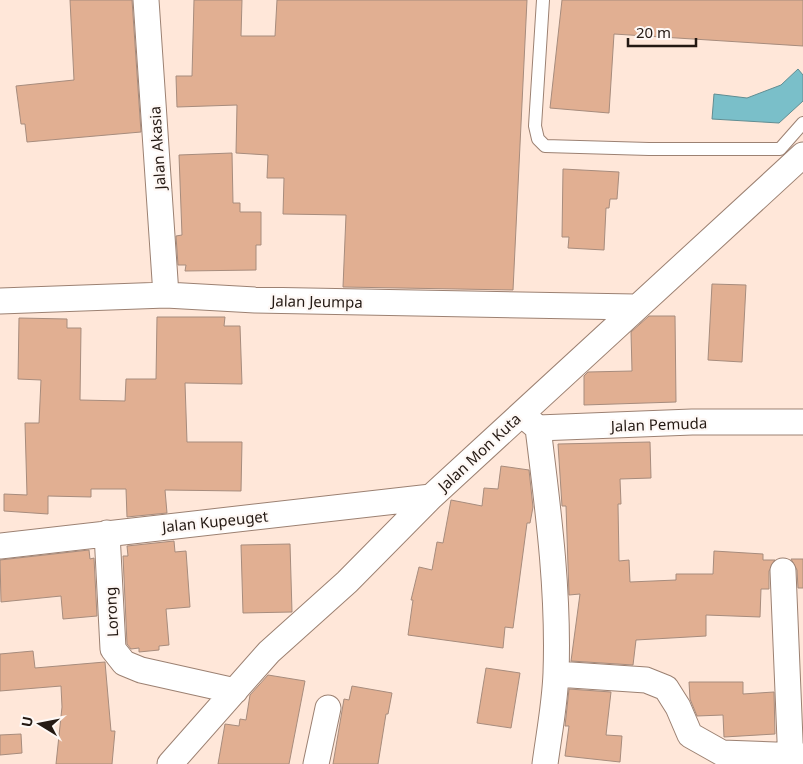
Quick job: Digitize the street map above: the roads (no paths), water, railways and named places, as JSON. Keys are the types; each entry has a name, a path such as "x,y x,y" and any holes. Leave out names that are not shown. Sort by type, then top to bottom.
{"street":[{"name":"Jalan Akasia","path":"146,0 166,296"},
{"name":"Jalan Mon Kuta","path":"170,764 270,652 347,582 430,497 530,421 635,307 766,191 803,154"},
{"name":"Jalan Jeumpa","path":"0,301 166,296 255,300 635,307"},
{"name":"Jalan Pemuda","path":"530,421 803,422"},
{"path":"530,421 548,506 553,580 556,674 545,764"},
{"name":"Jalan Kupeuget","path":"0,546 430,497"},
{"name":"Lorong","path":"107,534 112,650 124,663 141,670 235,691"},
{"path":"556,674 646,680 666,688 678,707 690,735 722,753 795,759 783,571"},
{"path":"316,764 328,708"}],"lane":[{"path":"543,0 535,126 538,138 545,146 649,149 780,149 803,123"}],"water":[{"path":"798,69 803,75 803,101 779,123 712,119 714,94 747,98 781,85"}]}
